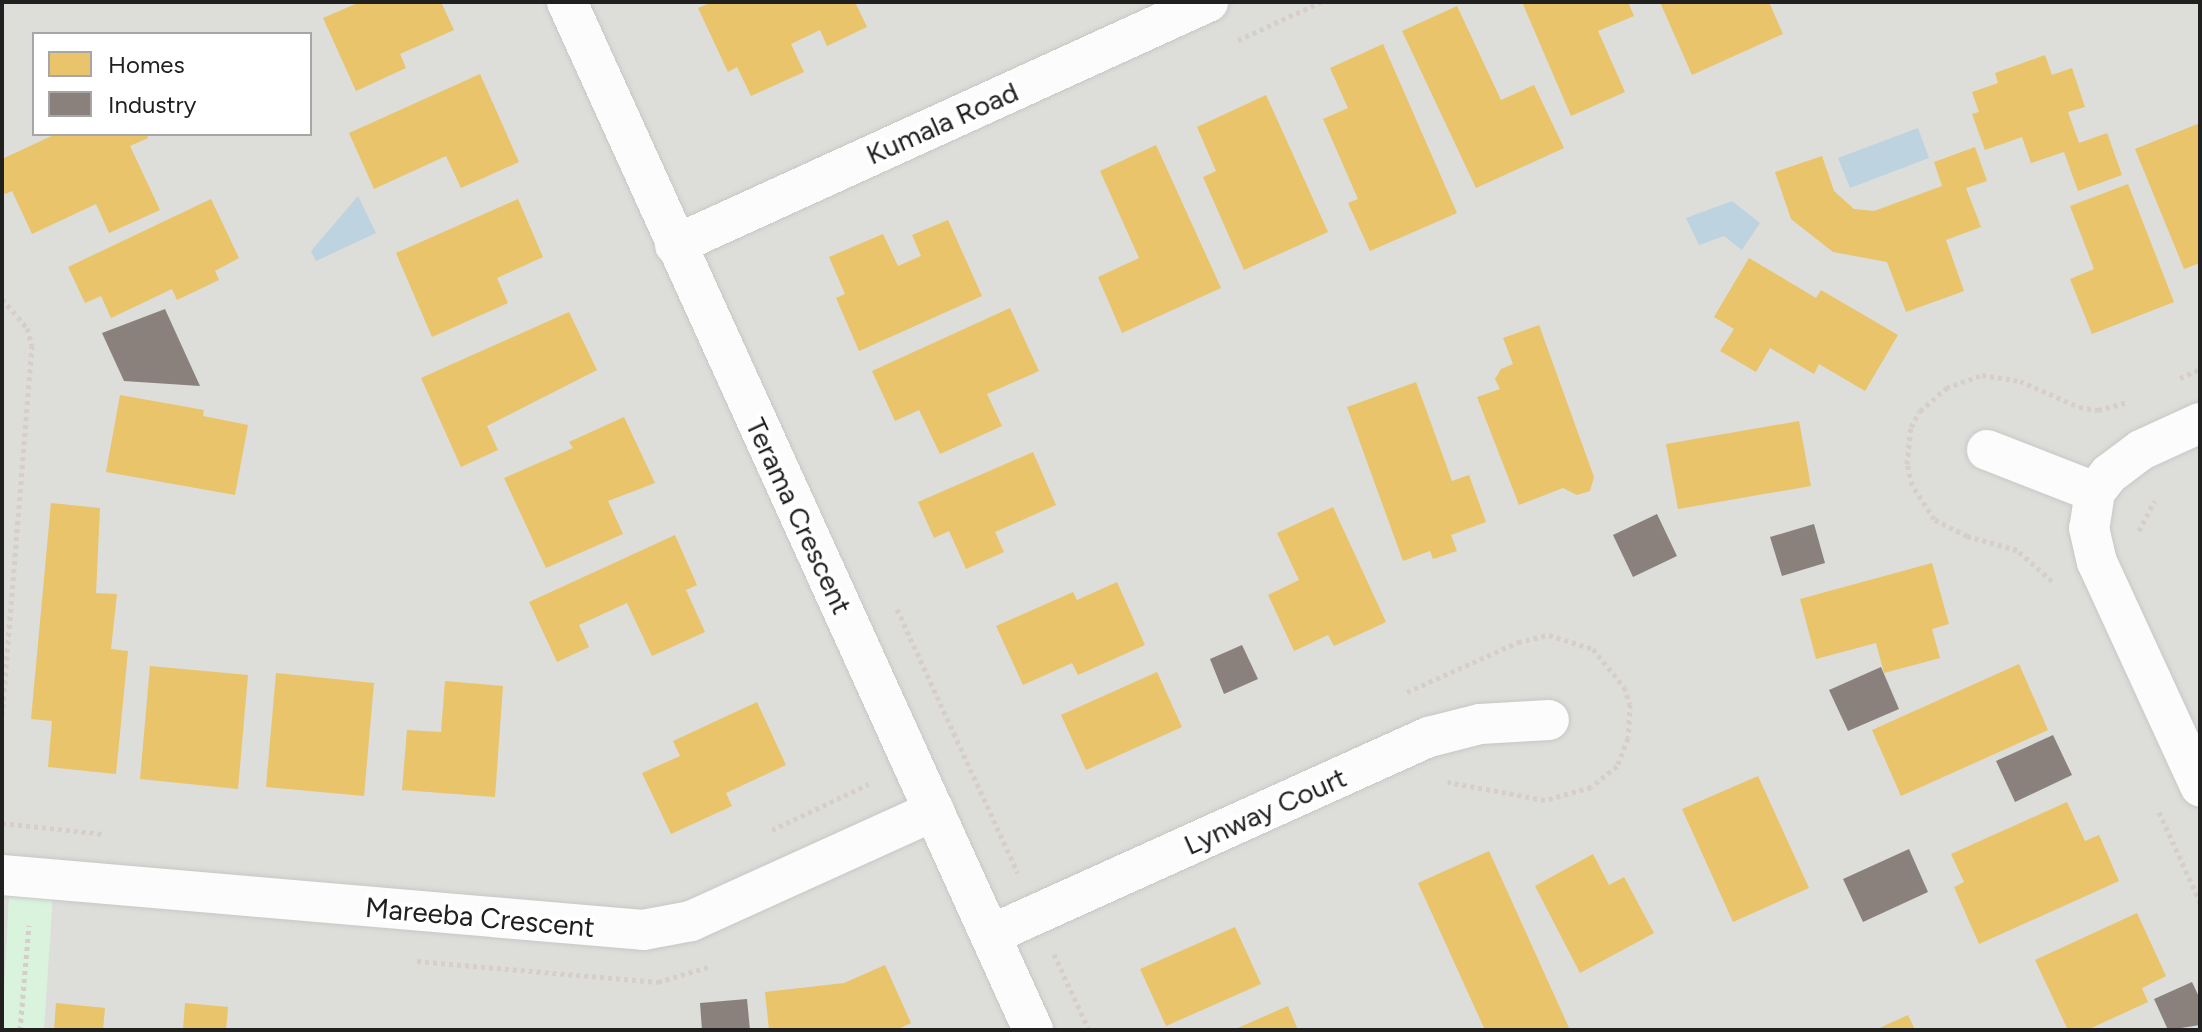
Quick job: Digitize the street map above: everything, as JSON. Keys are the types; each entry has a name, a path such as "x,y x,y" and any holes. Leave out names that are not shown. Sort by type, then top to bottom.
{"street":[{"name":"Terama Crescent","path":"567,2 1033,1030"},
{"name":"Kumala Road","path":"675,245 1208,2"},
{"path":"2200,423 2141,450 2095,492 2089,528 2097,562 2200,786"},
{"path":"1987,450 2095,492"},
{"name":"Lynway Court","path":"990,935 1429,737 1480,724 1549,720"},
{"name":"Mareeba Crescent","path":"2,875 643,930 691,921 934,811"}],"path":[{"path":"2,299 27,328 32,345 2,714"},
{"path":"2140,542 2142,519 2161,494"},
{"path":"769,831 869,784"},
{"path":"2,823 110,834"},
{"path":"20,1030 29,925"},
{"path":"1056,958 1089,1030"}],"shaded area":[{"path":"2,2 2200,2 2200,1030 2,1030"}],"green space":[{"path":"10,876 54,880 44,1030 2,1030"}],"water":[{"path":"1918,128 1929,158 1850,188 1838,158"},
{"path":"358,196 376,233 316,261 311,251"},
{"path":"1732,201 1760,223 1742,250 1724,236 1699,245 1686,218"}],"building: Homes":[{"path":"360,2 441,2 454,30 400,54 406,68 356,91 323,18"},
{"path":"712,2 855,2 867,27 827,46 820,30 791,44 804,72 751,96 737,67 728,72 698,8"},
{"path":"1522,2 1628,2 1634,16 1598,31 1625,92 1571,116"},
{"path":"1660,2 1769,2 1783,34 1692,75"},
{"path":"1457,6 1501,100 1534,85 1564,148 1476,188 1402,31"},
{"path":"1383,44 1457,213 1370,251 1348,203 1358,199 1323,119 1348,108 1330,68"},
{"path":"2045,55 2052,75 2072,68 2085,107 2068,112 2079,143 2107,133 2122,175 2078,191 2064,152 2031,163 2022,137 1985,150 1972,114 1979,112 1972,92 1998,83 1995,73"},
{"path":"480,74 519,162 461,188 446,156 374,189 349,133"},
{"path":"1266,95 1328,232 1244,270 1203,177 1216,171 1197,127"},
{"path":"2200,123 2200,263 2184,269 2135,149"},
{"path":"52,136 148,136 130,146 160,210 109,233 96,204 32,234 12,191 5,194 2,187 2,159"},
{"path":"1156,145 1221,288 1122,333 1098,277 1139,258 1100,171"},
{"path":"1975,147 1987,181 1966,188 1981,227 1946,240 1964,291 1906,312 1887,262 1833,252 1791,219 1775,172 1822,156 1834,191 1854,209 1874,211 1942,186 1934,162"},
{"path":"2128,184 2174,302 2092,334 2070,279 2094,269 2070,206"},
{"path":"211,199 239,258 215,271 219,280 177,300 172,289 111,318 101,296 85,303 68,267"},
{"path":"518,199 543,257 497,278 508,303 432,337 396,253"},
{"path":"948,220 982,296 859,351 836,298 845,294 829,257 883,234 898,266 921,256 912,235"},
{"path":"1749,258 1816,298 1821,290 1898,335 1865,391 1819,364 1814,374 1770,348 1756,372 1720,351 1734,329 1714,317"},
{"path":"1010,308 1039,371 987,394 1002,426 940,454 919,410 895,421 872,371"},
{"path":"569,312 597,370 487,426 498,450 461,467 421,378"},
{"path":"1539,325 1594,477 1590,491 1577,495 1563,488 1519,505 1477,397 1500,389 1495,379 1501,369 1513,364 1503,338"},
{"path":"1416,382 1452,481 1469,475 1486,522 1451,535 1457,551 1433,559 1430,551 1403,561 1347,407"},
{"path":"120,395 204,410 203,416 248,425 235,495 106,472"},
{"path":"624,417 655,483 608,501 623,534 546,568 504,478 573,448 569,442"},
{"path":"1799,421 1811,486 1678,509 1666,444"},
{"path":"1033,452 1056,505 995,532 1004,552 966,569 949,531 934,538 918,502"},
{"path":"51,503 100,508 96,593 117,594 111,649 128,651 116,774 48,767 52,721 31,719"},
{"path":"1333,507 1386,622 1334,646 1328,635 1294,651 1268,595 1299,580 1277,533"},
{"path":"675,535 697,585 686,590 705,632 652,656 627,603 579,625 589,647 557,662 529,602"},
{"path":"1932,563 1949,624 1932,629 1940,658 1884,673 1876,643 1816,659 1800,599"},
{"path":"1117,582 1145,645 1078,675 1072,663 1023,685 996,626 1073,592 1077,600"},
{"path":"2019,664 2048,730 1901,796 1872,730"},
{"path":"150,666 248,675 238,789 140,779"},
{"path":"1157,672 1182,727 1086,770 1061,715"},
{"path":"276,673 374,683 364,796 266,787"},
{"path":"445,681 503,686 495,797 402,790 407,730 441,732"},
{"path":"757,702 786,765 726,793 732,806 671,834 642,773 680,756 673,741"},
{"path":"1758,776 1809,888 1733,922 1682,809"},
{"path":"2067,802 2085,841 2099,835 2119,881 1979,944 1954,887 1964,882 1951,854"},
{"path":"1489,851 1570,1030 1485,1030 1418,883"},
{"path":"1593,854 1609,885 1624,877 1654,933 1580,973 1535,886"},
{"path":"2137,913 2166,976 2142,988 2148,1002 2087,1030 2068,1030 2035,960"},
{"path":"1235,927 1261,984 1166,1026 1140,969"},
{"path":"885,965 911,1023 896,1030 769,1030 765,992 844,983"},
{"path":"56,1003 105,1008 103,1030 54,1030"},
{"path":"185,1003 228,1007 226,1030 183,1030"},
{"path":"1288,1006 1298,1030 1233,1030"},
{"path":"1908,1015 1915,1030 1875,1030"}],"building: Industry":[{"path":"165,309 200,386 124,381 102,333"},
{"path":"1657,514 1677,556 1633,577 1613,535"},
{"path":"1814,524 1825,563 1782,576 1770,537"},
{"path":"1242,645 1258,679 1224,694 1210,659"},
{"path":"1881,667 1899,709 1848,731 1829,690"},
{"path":"2053,735 2072,775 2015,802 1996,761"},
{"path":"1909,849 1928,892 1863,922 1843,879"},
{"path":"2192,982 2200,999 2200,1025 2168,1030 2154,999"},
{"path":"747,999 750,1030 702,1030 700,1003"}]}
